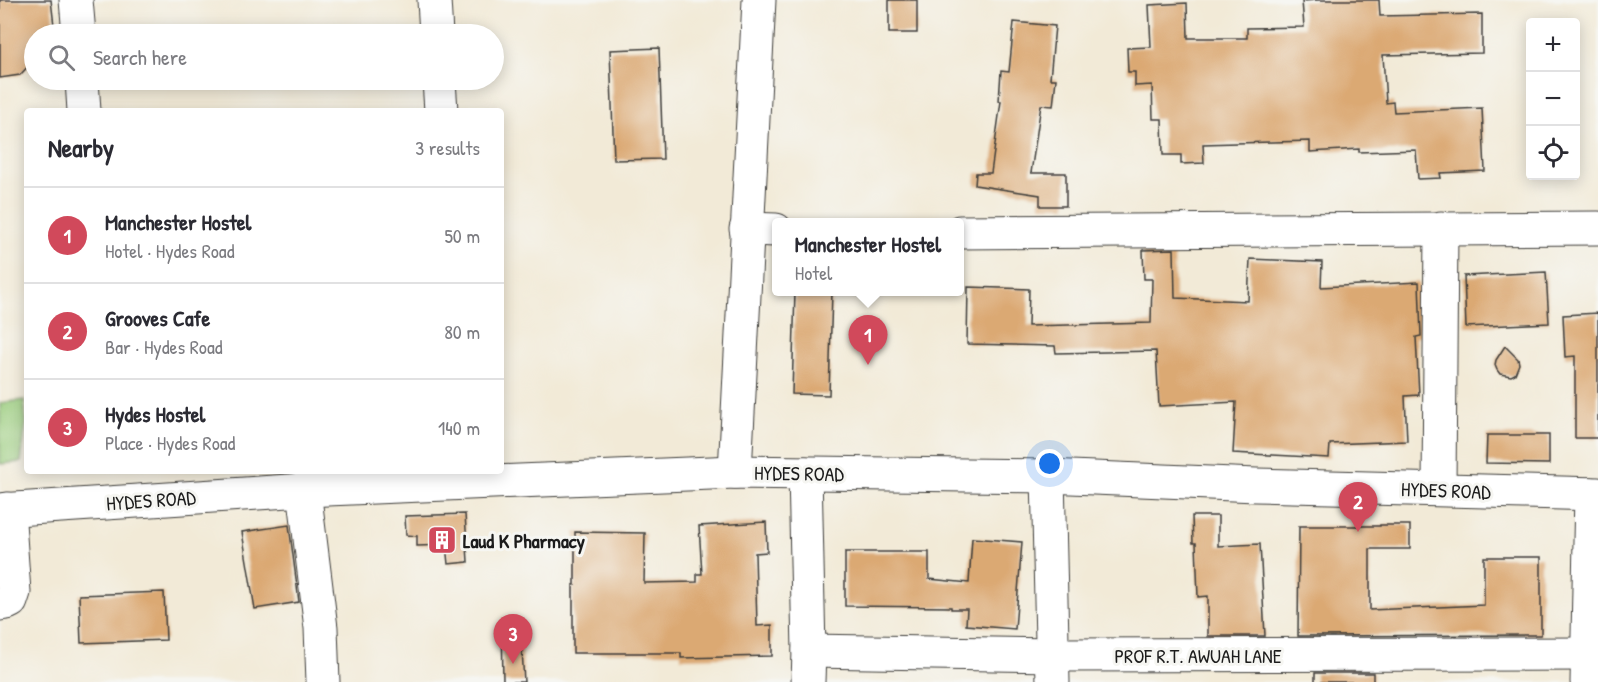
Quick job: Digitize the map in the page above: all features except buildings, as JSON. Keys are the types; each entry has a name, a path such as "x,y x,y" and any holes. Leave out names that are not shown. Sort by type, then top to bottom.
{"street":[{"path":"76,0 78,24"},
{"path":"434,0 435,24"},
{"path":"735,472 761,230 759,0"},
{"path":"83,90 84,108"},
{"path":"440,90 441,108"},
{"path":"1438,489 1441,228"},
{"path":"964,232 1598,228"},
{"name":"HYDES ROAD","path":"4,510 462,477 735,472 1048,476 1256,485 1595,494"},
{"path":"805,473 808,667"},
{"path":"1048,476 1053,669"},
{"path":"304,490 321,628 323,682"},
{"path":"1587,668 1595,494"},
{"path":"0,604 11,601 14,591 4,510"},
{"name":"PROF R.T. AWUAH LANE","path":"808,667 1587,668"}],"green space":[{"path":"24,400 24,439 21,462 0,464 0,403"}],"place":[{"name":"Manchester Hostel","path":"868,365"},
{"name":"Grooves Cafe","path":"1358,532"},
{"name":"Laud K Pharmacy","path":"442,540"},
{"name":"Hydes Hostel","path":"513,664"}]}
